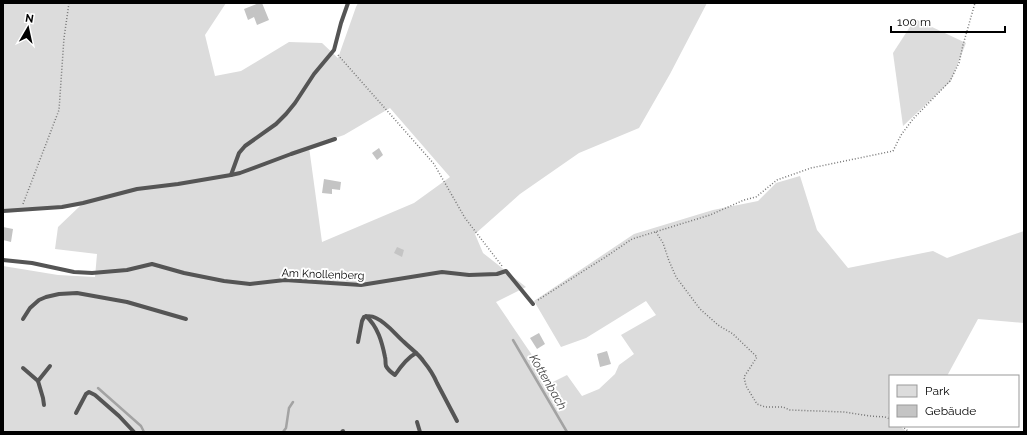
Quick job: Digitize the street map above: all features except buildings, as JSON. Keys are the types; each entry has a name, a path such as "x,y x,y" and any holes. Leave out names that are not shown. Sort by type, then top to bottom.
{"lane":[{"path":"231,175 239,153 245,146 276,124 286,114 314,74 334,50 348,3"},
{"path":"3,211 62,207 136,189 240,174 290,154 334,139"},
{"name":"Am Knollenberg","path":"3,260 32,263 74,272 92,273 127,270 152,264 184,273 224,281 250,284 285,280 361,285 442,272 469,275 498,274 506,271"},
{"path":"506,271 533,304"},
{"path":"23,319 30,308 39,300 59,294 77,293 127,302 186,319"},
{"path":"358,342 362,321 366,316"},
{"path":"366,316 376,318 385,324 424,361 457,421"},
{"path":"366,316 372,321 378,332 385,355 386,366 395,375 404,363 416,353"},
{"path":"38,381 50,366"},
{"path":"23,368 38,381 44,405"},
{"path":"76,413 86,394 89,392 119,416 134,432"},
{"path":"417,422 420,432"}],"path":[{"path":"21,209 59,110 64,38 69,3"},
{"path":"533,304 632,239 710,215 744,200 756,197 777,180 811,168 893,151 901,135 913,119 950,81 959,63 975,3"},
{"path":"334,50 434,164 465,218 506,271"},
{"path":"656,232 663,242 676,277 700,308 718,325 733,334 756,357 744,377 746,386 757,404 765,407 783,407 790,410 844,412 889,419"}],"green space":[{"path":"3,3 226,3 205,35 215,76 241,71 289,42 322,43 338,58 358,3 707,3 670,74 639,128 579,153 520,194 475,234 483,253 526,287 496,302 551,383 567,375 582,396 599,389 615,374 619,365 634,354 621,335 656,315 646,301 586,338 561,347 534,301 634,234 713,210 758,201 776,183 800,176 817,230 848,268 933,251 947,258 1024,231 1024,323 978,319 948,375 889,375 889,427 901,427 907,432 3,432 3,266 58,275 95,277 97,254 55,249 58,227 80,206 3,213","holes":["390,108 450,177 414,203 322,242 309,147 344,135"]},
{"path":"915,19 966,43 951,81 903,126 893,53"}],"waterway":[{"name":"Kottenbach","path":"513,340 567,432"},
{"path":"98,388 141,426 144,432"},
{"path":"283,432 286,428 289,408 293,402"}]}
